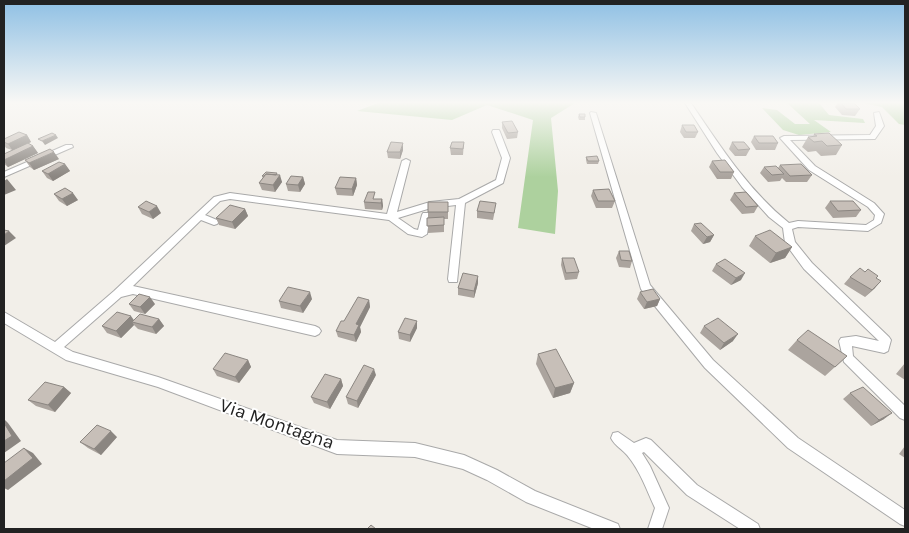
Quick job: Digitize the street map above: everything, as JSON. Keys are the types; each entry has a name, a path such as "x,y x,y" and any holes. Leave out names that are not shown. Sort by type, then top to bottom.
{"street":[{"path":"597,128 645,286 709,364 793,443 905,519"},
{"path":"705,128 752,196 768,213 787,227 790,243 808,266 885,340 884,348 856,341 845,341 848,358 905,414"},
{"path":"787,227 798,224 868,228 878,221 880,214 871,204 812,168 784,138 872,137 879,128"},
{"path":"55,348 118,294 217,199 230,196 390,217 430,205 462,202 500,181 506,158 496,132"},
{"path":"4,175 69,147"},
{"path":"390,217 406,161"},
{"path":"453,279 462,202"},
{"path":"200,216 214,222"},
{"path":"390,217 411,232 422,234 426,216"},
{"path":"118,294 133,290 315,331"},
{"name":"Via Montagna","path":"4,316 10,322 70,356 158,382 337,447 415,450 464,462 492,474 531,497 613,529"},
{"path":"618,438 632,450 662,508 655,529"},
{"path":"632,450 646,445 692,490 753,529"}],"green space":[{"path":"532,128 552,128 558,191 555,234 518,228"},
{"path":"781,128 825,128 831,132 799,135"}],"building":[{"path":"505,128 516,128 518,132 508,133"},
{"path":"684,128 696,128 698,132 686,132"},
{"path":"19,132 27,135 8,144 4,142 4,139"},
{"path":"52,133 56,135 42,141 38,139"},
{"path":"829,133 842,145 827,146 822,141 814,142 808,137 817,136 814,134"},
{"path":"754,136 773,136 778,143 759,143"},
{"path":"391,142 403,143 400,152 387,152"},
{"path":"452,142 464,142 463,149 450,148"},
{"path":"732,142 744,142 750,149 738,150"},
{"path":"28,143 33,146 4,160 4,154"},
{"path":"50,149 54,152 29,163 25,160"},
{"path":"597,156 599,161 588,161 586,157"},
{"path":"725,160 734,172 720,172 712,161"},
{"path":"59,162 65,164 48,174 42,171"},
{"path":"801,164 812,175 790,176 780,165"},
{"path":"776,166 784,174 772,175 764,167"},
{"path":"266,172 277,173 276,175 266,174 262,176"},
{"path":"266,174 280,175 273,185 259,183"},
{"path":"291,176 303,177 298,185 286,184"},
{"path":"340,177 356,178 352,189 335,188"},
{"path":"65,188 73,193 62,199 54,194"},
{"path":"609,189 615,201 598,201 593,190"},
{"path":"368,192 375,192 373,199 382,199 381,203 364,202"},
{"path":"746,192 758,206 746,207 734,193"},
{"path":"146,201 157,206 149,212 138,207"},
{"path":"480,201 496,203 494,213 477,211"},
{"path":"830,201 853,201 861,210 838,211"},
{"path":"428,202 448,202 448,212 428,212"},
{"path":"230,205 245,209 232,222 216,218"},
{"path":"444,217 444,225 427,226 427,218"},
{"path":"701,223 714,235 707,237 694,224"},
{"path":"770,230 792,247 776,253 755,236"},
{"path":"619,251 629,251 632,261 621,260"},
{"path":"562,258 574,258 579,272 566,273"},
{"path":"725,259 745,273 736,278 716,264"},
{"path":"860,268 865,272 868,269 878,276 876,278 881,281 872,290 850,277"},
{"path":"463,273 478,276 474,291 458,288"},
{"path":"288,287 310,292 300,306 279,301"},
{"path":"653,289 660,299 647,302 640,292"},
{"path":"139,294 150,297 140,307 129,304"},
{"path":"358,297 369,300 356,324 359,325 354,335 336,331 341,321 344,321"},
{"path":"117,312 131,316 116,331 102,326"},
{"path":"140,314 159,319 152,327 132,322"},
{"path":"405,318 417,321 410,335 398,332"},
{"path":"718,318 738,334 724,343 704,326"},
{"path":"808,330 847,356 835,367 797,340"},
{"path":"556,349 574,383 555,388 538,354"},
{"path":"225,353 248,360 235,377 213,369"},
{"path":"364,365 374,369 357,401 346,397"},
{"path":"325,374 341,379 327,402 311,397"},
{"path":"45,382 64,387 48,405 28,400"},
{"path":"863,387 892,413 879,420 850,393"},
{"path":"4,423 12,436 4,441"},
{"path":"97,425 111,431 94,449 80,442"},
{"path":"24,448 33,458 4,481 4,463"},
{"path":"371,525 376,529 367,529"}]}
